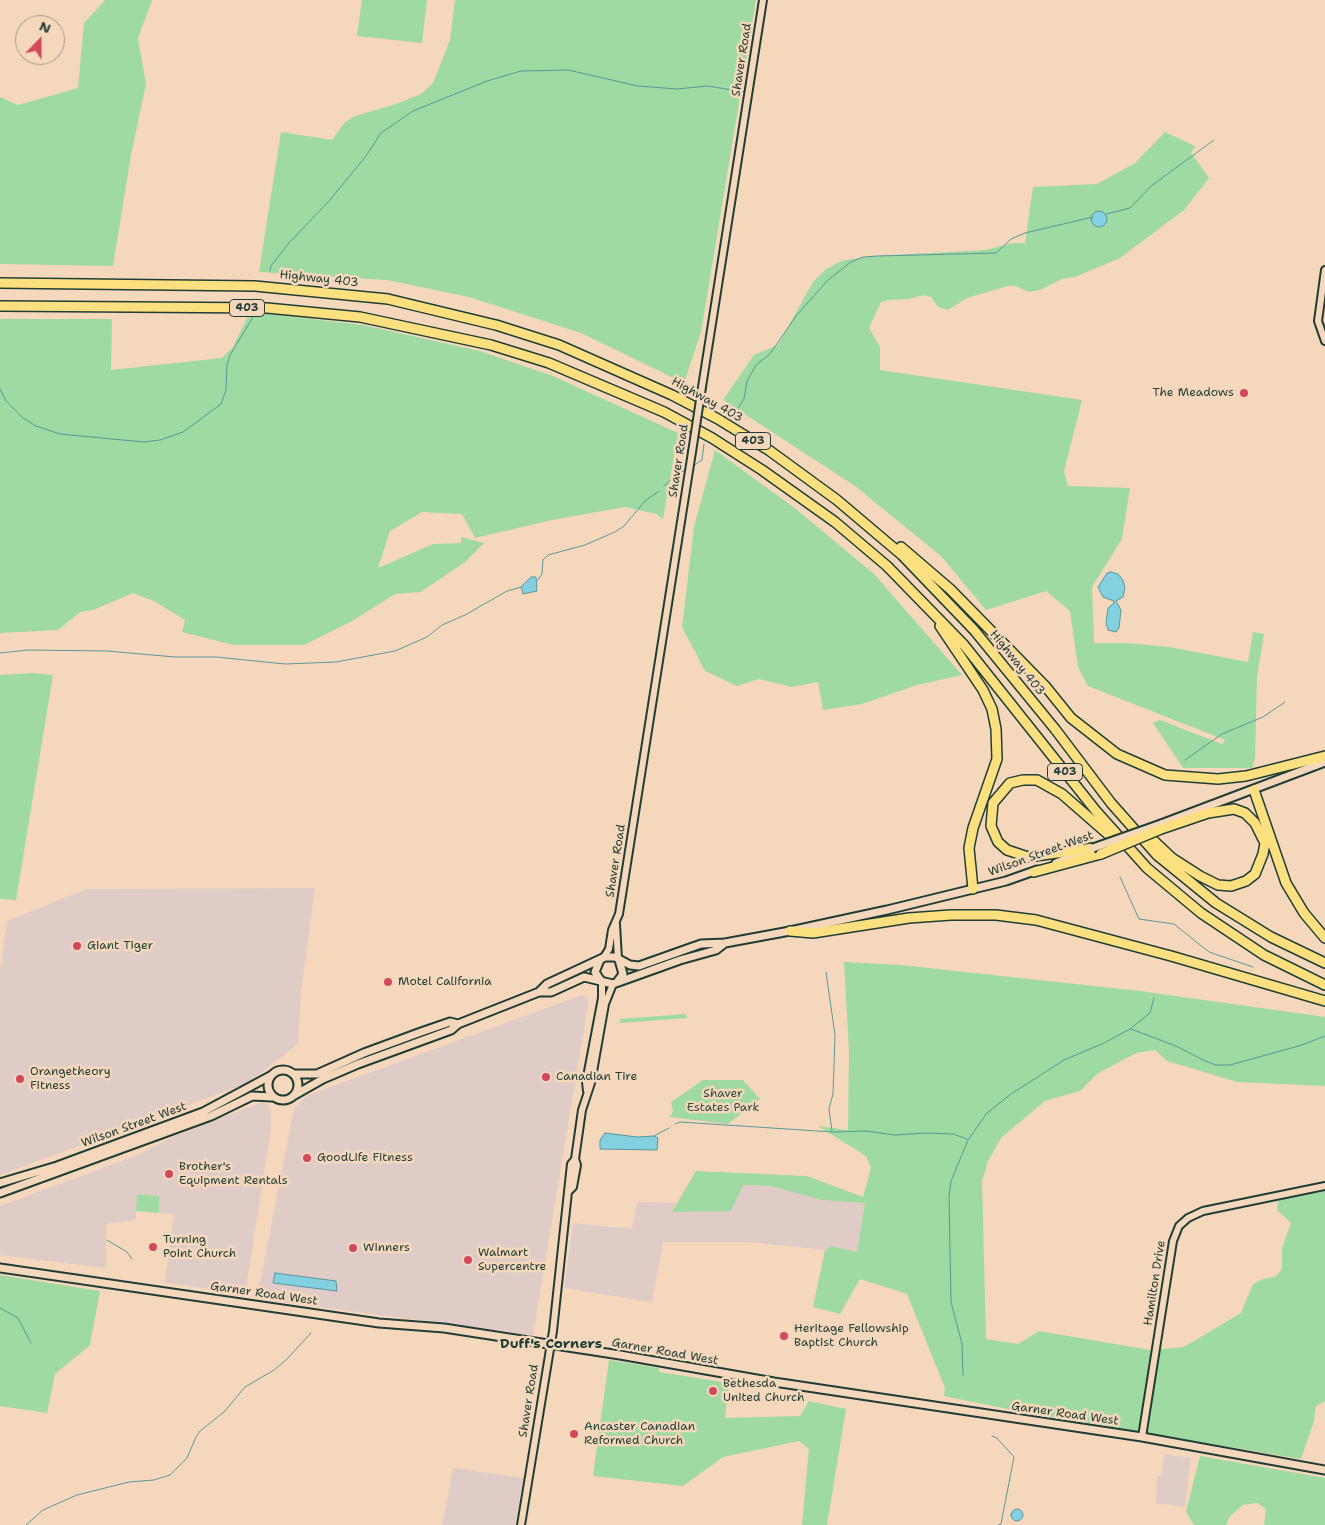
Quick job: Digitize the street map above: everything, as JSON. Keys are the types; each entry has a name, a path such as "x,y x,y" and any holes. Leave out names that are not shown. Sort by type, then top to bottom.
{"highway":[{"name":"Highway 403","path":"0,284 255,286 388,299 496,325 559,345 672,395 718,419 770,451 838,500 902,555 974,630 1056,729 1111,803 1157,855 1216,903 1271,937 1325,963"},
{"name":"403","path":"0,306 267,308 360,317 491,345 549,362 664,412 712,438 762,470 835,522 887,566 942,620 997,684 1096,811 1147,868 1201,913 1264,955 1325,985"},
{"path":"838,500 889,536 950,590 1046,688 1071,718 1096,740 1117,754 1165,775 1218,779 1246,776 1325,756"},
{"path":"835,522 942,628 967,663 992,709 996,729 996,759 972,828 969,848 973,889"},
{"path":"1034,872 1101,854 1161,826 1208,813 1234,809 1245,813 1255,823 1265,843 1255,874 1246,881 1231,886 1218,885 1200,876 1160,849 1056,729"},
{"path":"1093,848 1028,857 1007,850 998,842 990,826 993,803 1010,783 1037,780 1062,794 1147,868"},
{"path":"1254,790 1286,883 1304,913 1325,938"},
{"path":"790,931 813,933 909,918 951,915 996,915 1028,919 1171,956 1325,1001"}],"main road":[{"name":"Wilson Street West","path":"618,959 630,965 639,966 701,944 726,943 790,931 973,889 1034,872 1093,848 1161,826 1325,762"},
{"name":"Wilson Street West","path":"615,983 680,960 716,950 726,943"},
{"path":"458,1024 450,1022 364,1053 317,1074 294,1074 278,1070 270,1076 267,1087 272,1097 283,1100 323,1079 451,1030 458,1024 539,992 551,992 584,977 602,983 615,983 623,969 618,959 610,956 546,984 539,992"},
{"path":"602,959 595,972 602,983"},
{"path":"293,1096 298,1084 294,1074"},
{"name":"Wilson Street West","path":"0,1183 57,1166 203,1112 270,1076"},
{"name":"Wilson Street West","path":"0,1193 212,1116 252,1096 272,1097"},
{"name":"Garner Road West","path":"0,1268 379,1323 444,1328 801,1386 1142,1437 1325,1470"}],"street":[{"name":"Shaver Road","path":"602,959 609,949 619,914 763,0"},
{"path":"1325,270 1318,321 1325,342"},
{"name":"Shaver Road","path":"616,924 618,959"},
{"name":"Shaver Road","path":"587,1092 586,1082 602,998 602,983"},
{"name":"Shaver Road","path":"521,1525 550,1345 571,1164 575,1159 582,1110 591,1083 605,1004 615,983"},
{"name":"Hamilton Drive","path":"1142,1437 1173,1241 1179,1226 1188,1218 1198,1213 1325,1186"}],"shaded area":[{"path":"315,888 301,992 298,1044 248,1083 0,1175 0,971 7,921 86,889"},
{"path":"582,995 589,999 533,1335 265,1300 258,1292 294,1109 306,1096"},
{"path":"262,1102 268,1105 271,1111 271,1129 246,1288 236,1292 165,1283 174,1214 159,1213 159,1196 137,1194 136,1220 106,1224 106,1268 0,1255 0,1206 135,1156 173,1137"},
{"path":"742,1185 771,1186 821,1200 866,1203 857,1252 831,1246 825,1250 749,1242 663,1242 652,1302 564,1288 573,1223 632,1229 637,1202 677,1203 672,1211 731,1211"},
{"path":"1164,1454 1191,1458 1185,1507 1156,1503 1157,1476 1161,1477"},
{"path":"453,1468 523,1478 515,1525 442,1525"}],"green space":[{"path":"105,0 152,0 138,38 146,84 131,155 113,266 0,264 0,97 18,105 78,88 84,23"},
{"path":"362,0 427,0 422,43 357,36"},
{"path":"455,0 756,0 701,332 684,383 581,333 469,297 387,280 259,272 281,132 332,140 344,123 355,116 396,104 421,94 433,83 450,40"},
{"path":"1165,132 1195,146 1191,153 1209,178 1184,210 1120,258 1075,277 1062,279 1040,290 1028,292 1016,286 1008,286 967,298 948,310 938,307 931,297 924,295 909,299 888,300 881,302 869,328 880,347 880,370 1082,400 1064,471 1068,486 1130,488 1122,539 1092,587 1094,643 1127,643 1169,647 1248,662 1253,632 1264,634 1257,677 1255,758 1252,768 1183,768 1153,723 1160,720 1222,744 1225,740 1088,686 1078,667 1070,611 1046,591 986,610 941,556 855,486 723,400 754,355 778,345 813,282 825,270 841,261 872,256 985,250 1013,243 1025,243 1033,187 1097,184 1135,163"},
{"path":"250,312 363,325 480,351 553,376 678,433 663,519 656,514 625,507 552,520 475,538 462,514 422,512 390,531 378,568 433,544 461,543 461,537 484,543 465,562 421,592 395,594 352,621 304,645 234,645 182,632 185,620 154,601 133,593 93,610 80,612 58,630 0,633 0,319 112,319 111,370 222,358 233,347"},
{"path":"715,450 796,509 874,574 962,675 917,685 862,704 823,710 818,682 792,687 759,679 737,686 705,671 682,627 694,527"},
{"path":"32,673 53,675 16,900 0,899 0,675"},
{"path":"844,962 901,965 1140,991 1325,1017 1325,1086 1237,1082 1167,1061 1155,1050 1136,1053 1097,1074 1080,1091 1045,1101 1001,1138 988,1161 982,1181 986,1339 1018,1344 1039,1331 1150,1350 1184,1347 1241,1313 1253,1284 1263,1279 1275,1277 1282,1269 1282,1248 1291,1223 1277,1210 1279,1196 1325,1185 1325,1401 1316,1406 1314,1421 1301,1459 1022,1412 944,1396 945,1388 907,1294 860,1279 840,1314 813,1307 825,1250 831,1246 857,1252 865,1203 821,1200 771,1186 743,1185 731,1211 672,1212 696,1171 807,1176 863,1197 871,1168 866,1156 818,1126 848,1130 849,1051"},
{"path":"686,1014 687,1018 620,1023 620,1019"},
{"name":"Shaver Estates Park","path":"703,1080 743,1080 760,1099 728,1124 670,1117 673,1111 671,1102"},
{"path":"137,1194 159,1196 159,1213 136,1211"},
{"path":"0,1275 100,1291 90,1345 55,1374 47,1413 0,1406"},
{"path":"609,1360 659,1368 659,1372 729,1383 725,1418 800,1416 809,1401 846,1409 827,1525 802,1525 809,1449 799,1441 723,1457 683,1486 593,1476"},
{"path":"1200,1456 1325,1478 1325,1525 1264,1525 1266,1509 1257,1503 1243,1505 1230,1516 1226,1525 1194,1525 1186,1512"}],"water":[{"path":"1099,211 1107,219 1099,227 1091,219"},
{"path":"1107,573 1118,574 1123,580 1125,588 1123,597 1116,601 1121,610 1119,628 1116,632 1108,630 1106,623 1108,608 1114,601 1103,597 1098,587"},
{"path":"531,577 536,577 537,591 523,594 521,587"},
{"path":"605,1133 637,1137 654,1136 658,1138 657,1150 600,1149 600,1140"},
{"path":"275,1273 336,1281 337,1291 273,1283"},
{"path":"1017,1509 1023,1515 1017,1521 1011,1515"}],"waterway":[{"path":"270,271 271,266 288,244 329,201 366,156 381,133 413,111 487,81 521,71 568,70 638,86 677,89 708,86 744,92"},
{"path":"1106,214 1130,208 1151,186 1214,140"},
{"path":"738,408 744,399 747,381 756,365 770,354 796,316 828,280 851,262 863,257 878,256 996,253 1011,239 1025,233 1093,217"},
{"path":"0,389 6,401 23,418 36,426 60,434 144,442 160,440 183,432 221,404 226,390 227,365 230,355 253,317"},
{"path":"693,466 702,460 704,444"},
{"path":"664,486 676,475 687,469"},
{"path":"537,581 542,574 543,560 548,555 585,545 615,532 624,526 645,501 659,491"},
{"path":"0,653 28,650 107,651 175,657 216,657 285,664 336,662 395,651 427,637 442,625 465,615 507,591 521,587"},
{"path":"1185,760 1222,734 1263,717 1285,702"},
{"path":"1120,877 1139,919 1174,924 1209,952 1253,967"},
{"path":"826,972 835,1035 833,1094 829,1109 832,1131"},
{"path":"963,1375 962,1344 951,1302 949,1196 951,1181 968,1140 987,1113 1011,1094 1064,1060 1104,1043 1130,1029 1150,1013 1154,998"},
{"path":"1131,1029 1176,1046 1216,1065 1230,1065 1302,1045 1325,1036"},
{"path":"675,1124 680,1122 833,1132 866,1131 895,1135 953,1134 967,1139"},
{"path":"654,1136 669,1128"},
{"path":"107,1240 127,1252 132,1259"},
{"path":"0,1308 18,1318 31,1343"},
{"path":"26,1525 43,1510 77,1495 129,1482 154,1480 170,1475 187,1458 200,1431 224,1412 245,1387 274,1370 287,1359 311,1333"},
{"path":"992,1436 997,1438 1014,1457 1001,1524 998,1525"}],"place":[{"name":"The Meadows","path":"1244,393"},
{"name":"Giant Tiger","path":"77,946"},
{"name":"Motel California","path":"388,982"},
{"name":"Canadian Tire","path":"546,1077"},
{"name":"Orangetheory Fitness","path":"20,1079"},
{"name":"GoodLife Fitness","path":"307,1158"},
{"name":"Brother's Equipment Rentals","path":"169,1174"},
{"name":"Turning Point Church","path":"153,1247"},
{"name":"Winners","path":"353,1248"},
{"name":"Walmart Supercentre","path":"468,1260"},
{"name":"Heritage Fellowship Baptist Church","path":"784,1336"},
{"name":"Bethesda United Church","path":"713,1391"},
{"name":"Ancaster Canadian Reformed Church","path":"574,1434"}],"district":[{"name":"Duff's Corners","path":"551,1344"}]}
